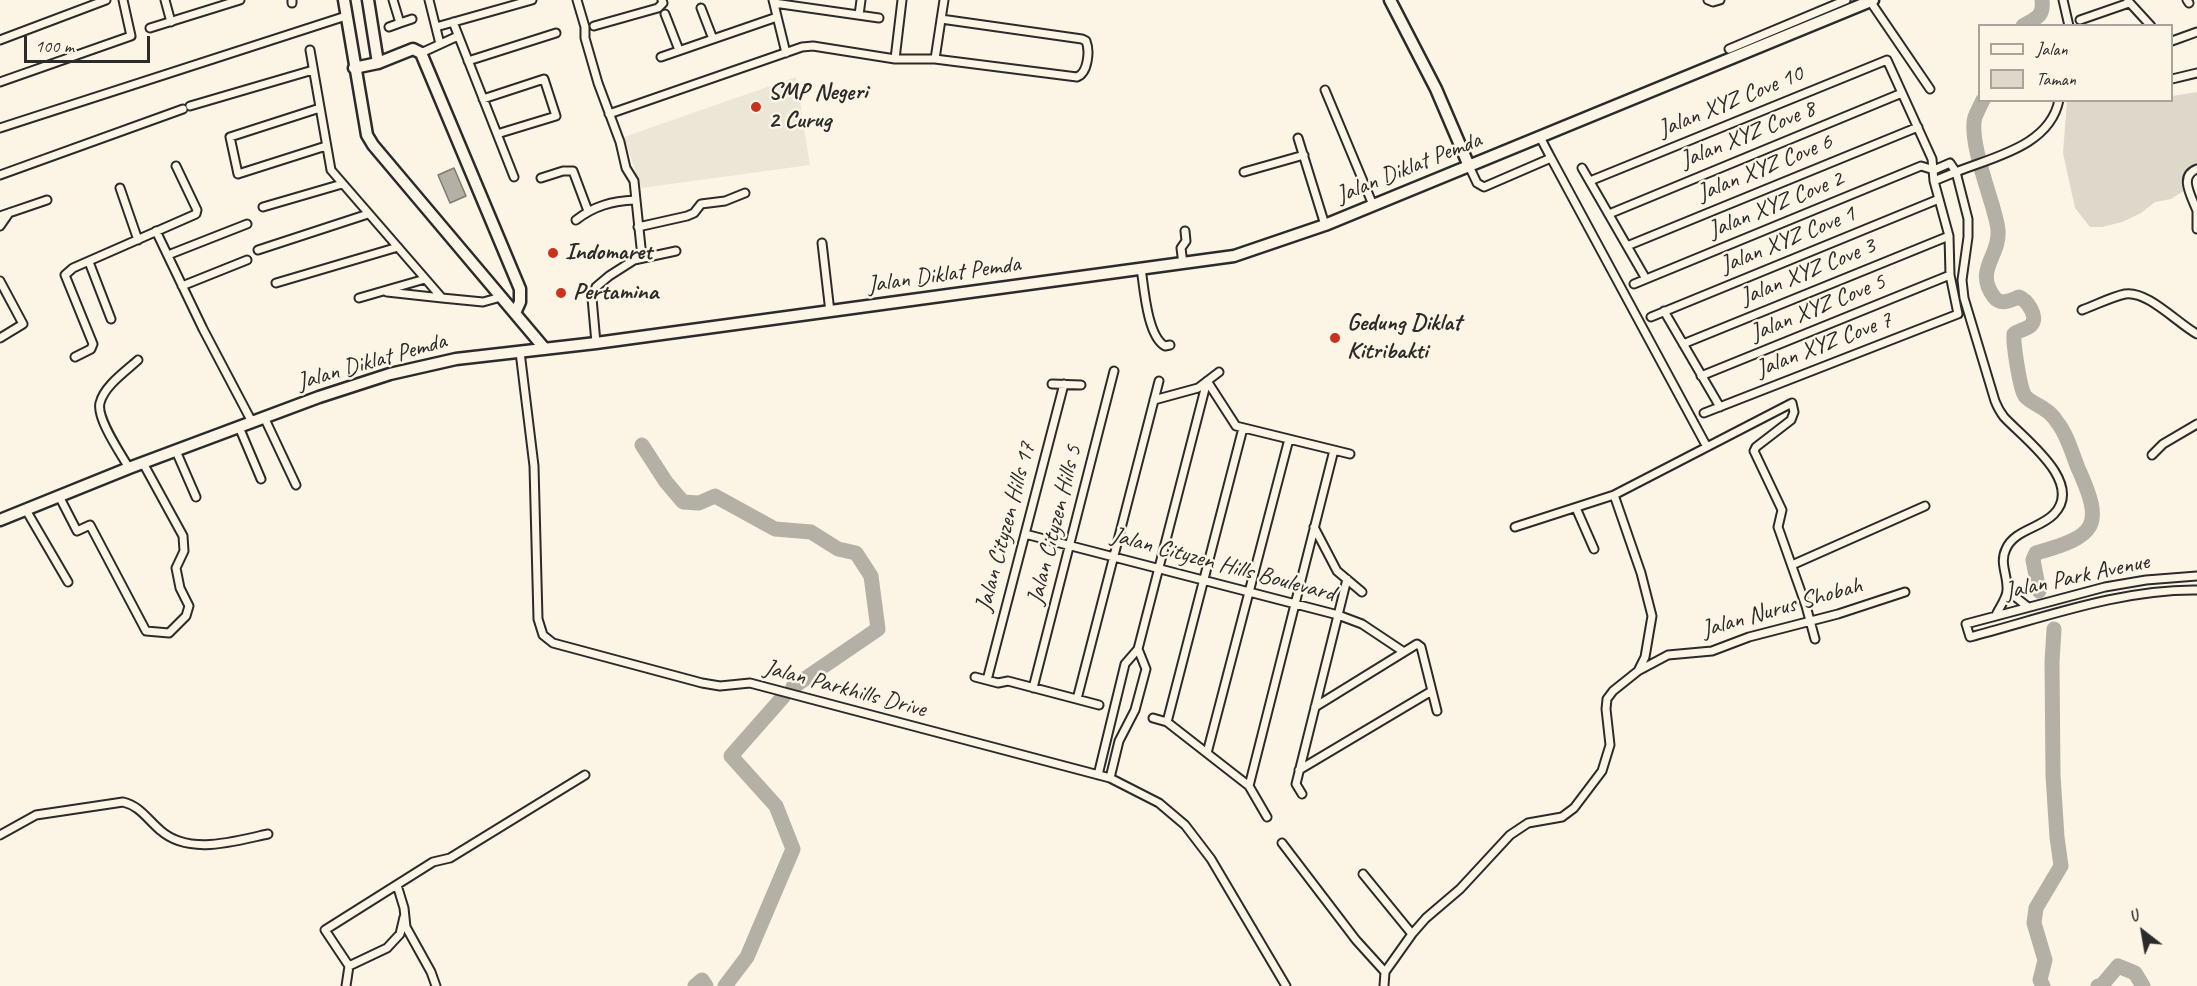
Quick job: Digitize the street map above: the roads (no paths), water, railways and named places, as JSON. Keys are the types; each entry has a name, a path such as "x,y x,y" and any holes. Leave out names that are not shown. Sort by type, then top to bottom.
{"street":[{"path":"0,40 106,0"},
{"path":"0,82 131,36 123,0"},
{"path":"165,0 171,21"},
{"path":"150,28 240,0"},
{"path":"344,0 367,135 545,349"},
{"path":"368,0 376,63"},
{"path":"393,0 400,23"},
{"path":"429,0 440,44"},
{"path":"436,27 532,0"},
{"path":"578,0 585,27 585,38 626,168 634,181 642,257"},
{"path":"594,26 658,8 663,3 662,0"},
{"path":"859,15 861,0"},
{"path":"895,59 902,0"},
{"path":"935,59 944,0"},
{"path":"1390,0 1436,89 1477,183 1484,187 1551,158"},
{"path":"1708,0 1713,2 1720,0"},
{"path":"1810,21 1846,0"},
{"path":"2063,0 2069,24"},
{"path":"1872,1 1930,89"},
{"name":"Jalan Diklat Pemda","path":"0,520 142,463 354,385 456,359 596,343 1234,256 1325,225 1540,137 1777,34 1872,1"},
{"path":"786,53 774,2 879,18"},
{"path":"2080,20 2128,2 2149,24"},
{"path":"701,8 713,39"},
{"path":"665,14 680,50"},
{"path":"0,128 346,16"},
{"path":"661,57 777,17"},
{"path":"609,114 802,47 813,46 895,59 935,59 1077,78 1085,71 1088,46 1082,39 941,19"},
{"path":"389,27 412,20"},
{"path":"453,22 514,177"},
{"path":"2173,41 2197,32"},
{"path":"468,61 556,33"},
{"path":"1729,49 1777,34"},
{"path":"421,53 458,36"},
{"path":"356,68 413,49 421,53 520,289 520,302 515,314"},
{"path":"310,50 331,170 442,298"},
{"name":"Jalan XYZ Cove 10","path":"1590,181 1887,60 1902,93"},
{"path":"190,106 313,70"},
{"path":"2173,79 2197,73"},
{"path":"483,99 544,79 556,116 497,134"},
{"path":"1325,90 1373,205"},
{"path":"1902,93 1932,159 1934,181 1949,236 1950,275"},
{"name":"Jalan XYZ Cove 8","path":"1609,214 1902,93"},
{"path":"1934,181 2021,146 2039,135 2050,123 2058,102"},
{"path":"320,108 230,137 238,174 327,147"},
{"path":"0,175 183,109"},
{"name":"Jalan XYZ Cove 6","path":"1627,246 1918,127"},
{"path":"1540,137 1707,447"},
{"path":"1298,138 1325,225"},
{"path":"1244,172 1304,155"},
{"name":"Jalan XYZ Cove 2","path":"1634,284 1921,166 1934,170 1950,163 1956,172"},
{"path":"75,357 91,349 93,344 65,278 69,271 198,212 176,166"},
{"path":"1582,168 1646,279"},
{"path":"2197,170 2193,170 2187,176 2187,183 2197,212 2197,229"},
{"path":"541,178 563,171 573,171 588,211"},
{"path":"1956,172 1968,219 1962,280 1964,298 1995,400 2003,415 2049,462 2062,495 2060,505 2054,515 2014,539 2006,547 2002,560 2008,591 1996,615"},
{"path":"263,207 342,184"},
{"path":"120,188 138,240"},
{"path":"639,227 687,216 694,213 701,204 724,201 745,193"},
{"name":"Jalan XYZ Cove 1","path":"1651,317 1939,199"},
{"path":"0,216 47,200"},
{"path":"576,220 588,211 615,201 635,200"},
{"path":"0,226 9,213"},
{"path":"258,249 369,214"},
{"path":"168,255 247,224"},
{"path":"156,231 252,422"},
{"path":"1183,264 1181,248 1186,241 1185,231"},
{"name":"Jalan XYZ Cove 3","path":"1683,344 1949,236"},
{"path":"822,243 830,312"},
{"path":"276,283 398,247"},
{"path":"596,343 593,292 609,276 634,260 676,251"},
{"path":"182,286 247,260"},
{"path":"89,262 111,319"},
{"path":"1142,268 1146,302 1153,327 1162,345 1170,345"},
{"name":"Jalan XYZ Cove 7","path":"1704,413 1958,314 1950,275"},
{"name":"Jalan XYZ Cove 5","path":"1701,376 1950,275"},
{"path":"359,298 425,279"},
{"path":"0,280 1,290 22,320 22,324 0,338"},
{"path":"382,291 483,302 501,297"},
{"path":"2082,310 2127,293 2142,295 2197,334"},
{"path":"1664,311 1719,407"},
{"name":"Jalan Parkhills Drive","path":"520,352 534,466 538,619 543,634 553,643 702,684 720,686 750,683 1110,778 1159,803 1185,825 1211,859 1286,986"},
{"path":"129,468 100,415 100,402 108,390 138,360"},
{"name":"Jalan Cityzen Hills 5","path":"1033,688 1114,371"},
{"path":"1154,400 1198,388 1219,372"},
{"path":"1077,699 1159,381"},
{"path":"1098,775 1125,664 1138,649 1207,381"},
{"path":"1207,381 1236,426 1350,454"},
{"path":"1052,384 1081,385"},
{"name":"Jalan Cityzen Hills 17","path":"987,680 1064,384"},
{"path":"1515,527 1614,495 1792,403 1794,412 1791,420 1754,451 1782,510 1778,525 1815,639"},
{"path":"264,417 296,485"},
{"path":"2152,455 2163,444 2197,424"},
{"path":"239,428 261,479"},
{"path":"1167,722 1243,428"},
{"path":"1207,753 1289,439"},
{"path":"1249,786 1334,450"},
{"path":"176,451 196,497"},
{"path":"59,496 77,531 90,525 146,631 169,633 186,616 189,606 180,588 177,568 184,550 183,536 142,463"},
{"path":"1614,495 1641,573 1652,616 1645,657 1638,671"},
{"path":"1792,565 1926,506"},
{"path":"1576,508 1593,549"},
{"path":"26,510 68,582"},
{"path":"1314,527 1337,571 1362,592"},
{"name":"Jalan Cityzen Hills Boulevard","path":"1025,534 1338,615 1362,624 1404,652"},
{"name":"Jalan Park Avenue","path":"2197,576 2146,580 2104,587 1966,624 1970,637 2107,601 2148,594 2197,590"},
{"path":"1302,794 1296,784 1347,579"},
{"path":"2008,591 2028,607"},
{"name":"Jalan Nurus Shobah","path":"1385,972 1426,918 1460,889 1510,835 1528,823 1562,817 1574,808 1602,771 1607,759 1610,745 1607,699 1612,691 1638,671 1668,655 1706,652 1749,637 1811,621 1905,592"},
{"path":"1315,707 1417,644 1421,647 1430,692 1437,711"},
{"path":"1110,778 1119,741 1136,710 1146,669 1138,649"},
{"path":"975,677 998,683 1008,681 1099,705"},
{"path":"1299,770 1430,692"},
{"path":"1153,718 1167,722 1249,786 1267,817"},
{"path":"346,986 349,966 325,930 433,862 450,858 585,775"},
{"path":"0,835 36,815 123,802 139,809 160,830 184,842 215,844 268,834"},
{"path":"1281,843 1356,940 1385,972 1384,986"},
{"path":"1363,874 1412,934"},
{"path":"396,885 404,908 406,927 431,972 436,986"},
{"path":"349,966 387,948 400,934 405,916"}],"waterway":[{"path":"2026,24 2040,14 2042,0"},
{"path":"1982,102 1975,117 1974,137 1998,231 1998,240 1989,263 1986,279 1997,300 2006,302 2019,297 2033,313 2034,318 2031,325 2014,334 2017,366 2023,392 2029,400 2050,413 2061,427 2091,504 2090,526 2083,534 2072,541 2036,553 2033,560 2039,591"},
{"path":"642,445 666,482 683,502 699,503 715,496 775,529 811,532 838,549 856,553 871,576 878,629 793,687"},
{"path":"2043,986 2040,980 2045,960 2034,923 2036,908 2061,866 2053,775 2054,629"},
{"path":"725,986 747,957 793,849 776,806 731,756 783,697"},
{"path":"2098,986 2102,985 2118,966 2135,973 2143,986"},
{"path":"695,986 702,980 706,986"}],"place":[{"name":"SMP Negeri 2 Curug","path":"756,107"},
{"name":"Indomaret","path":"553,253"},
{"name":"Pertamina","path":"561,293"},
{"name":"Gedung Diklat Kitribakti","path":"1335,338"}]}
